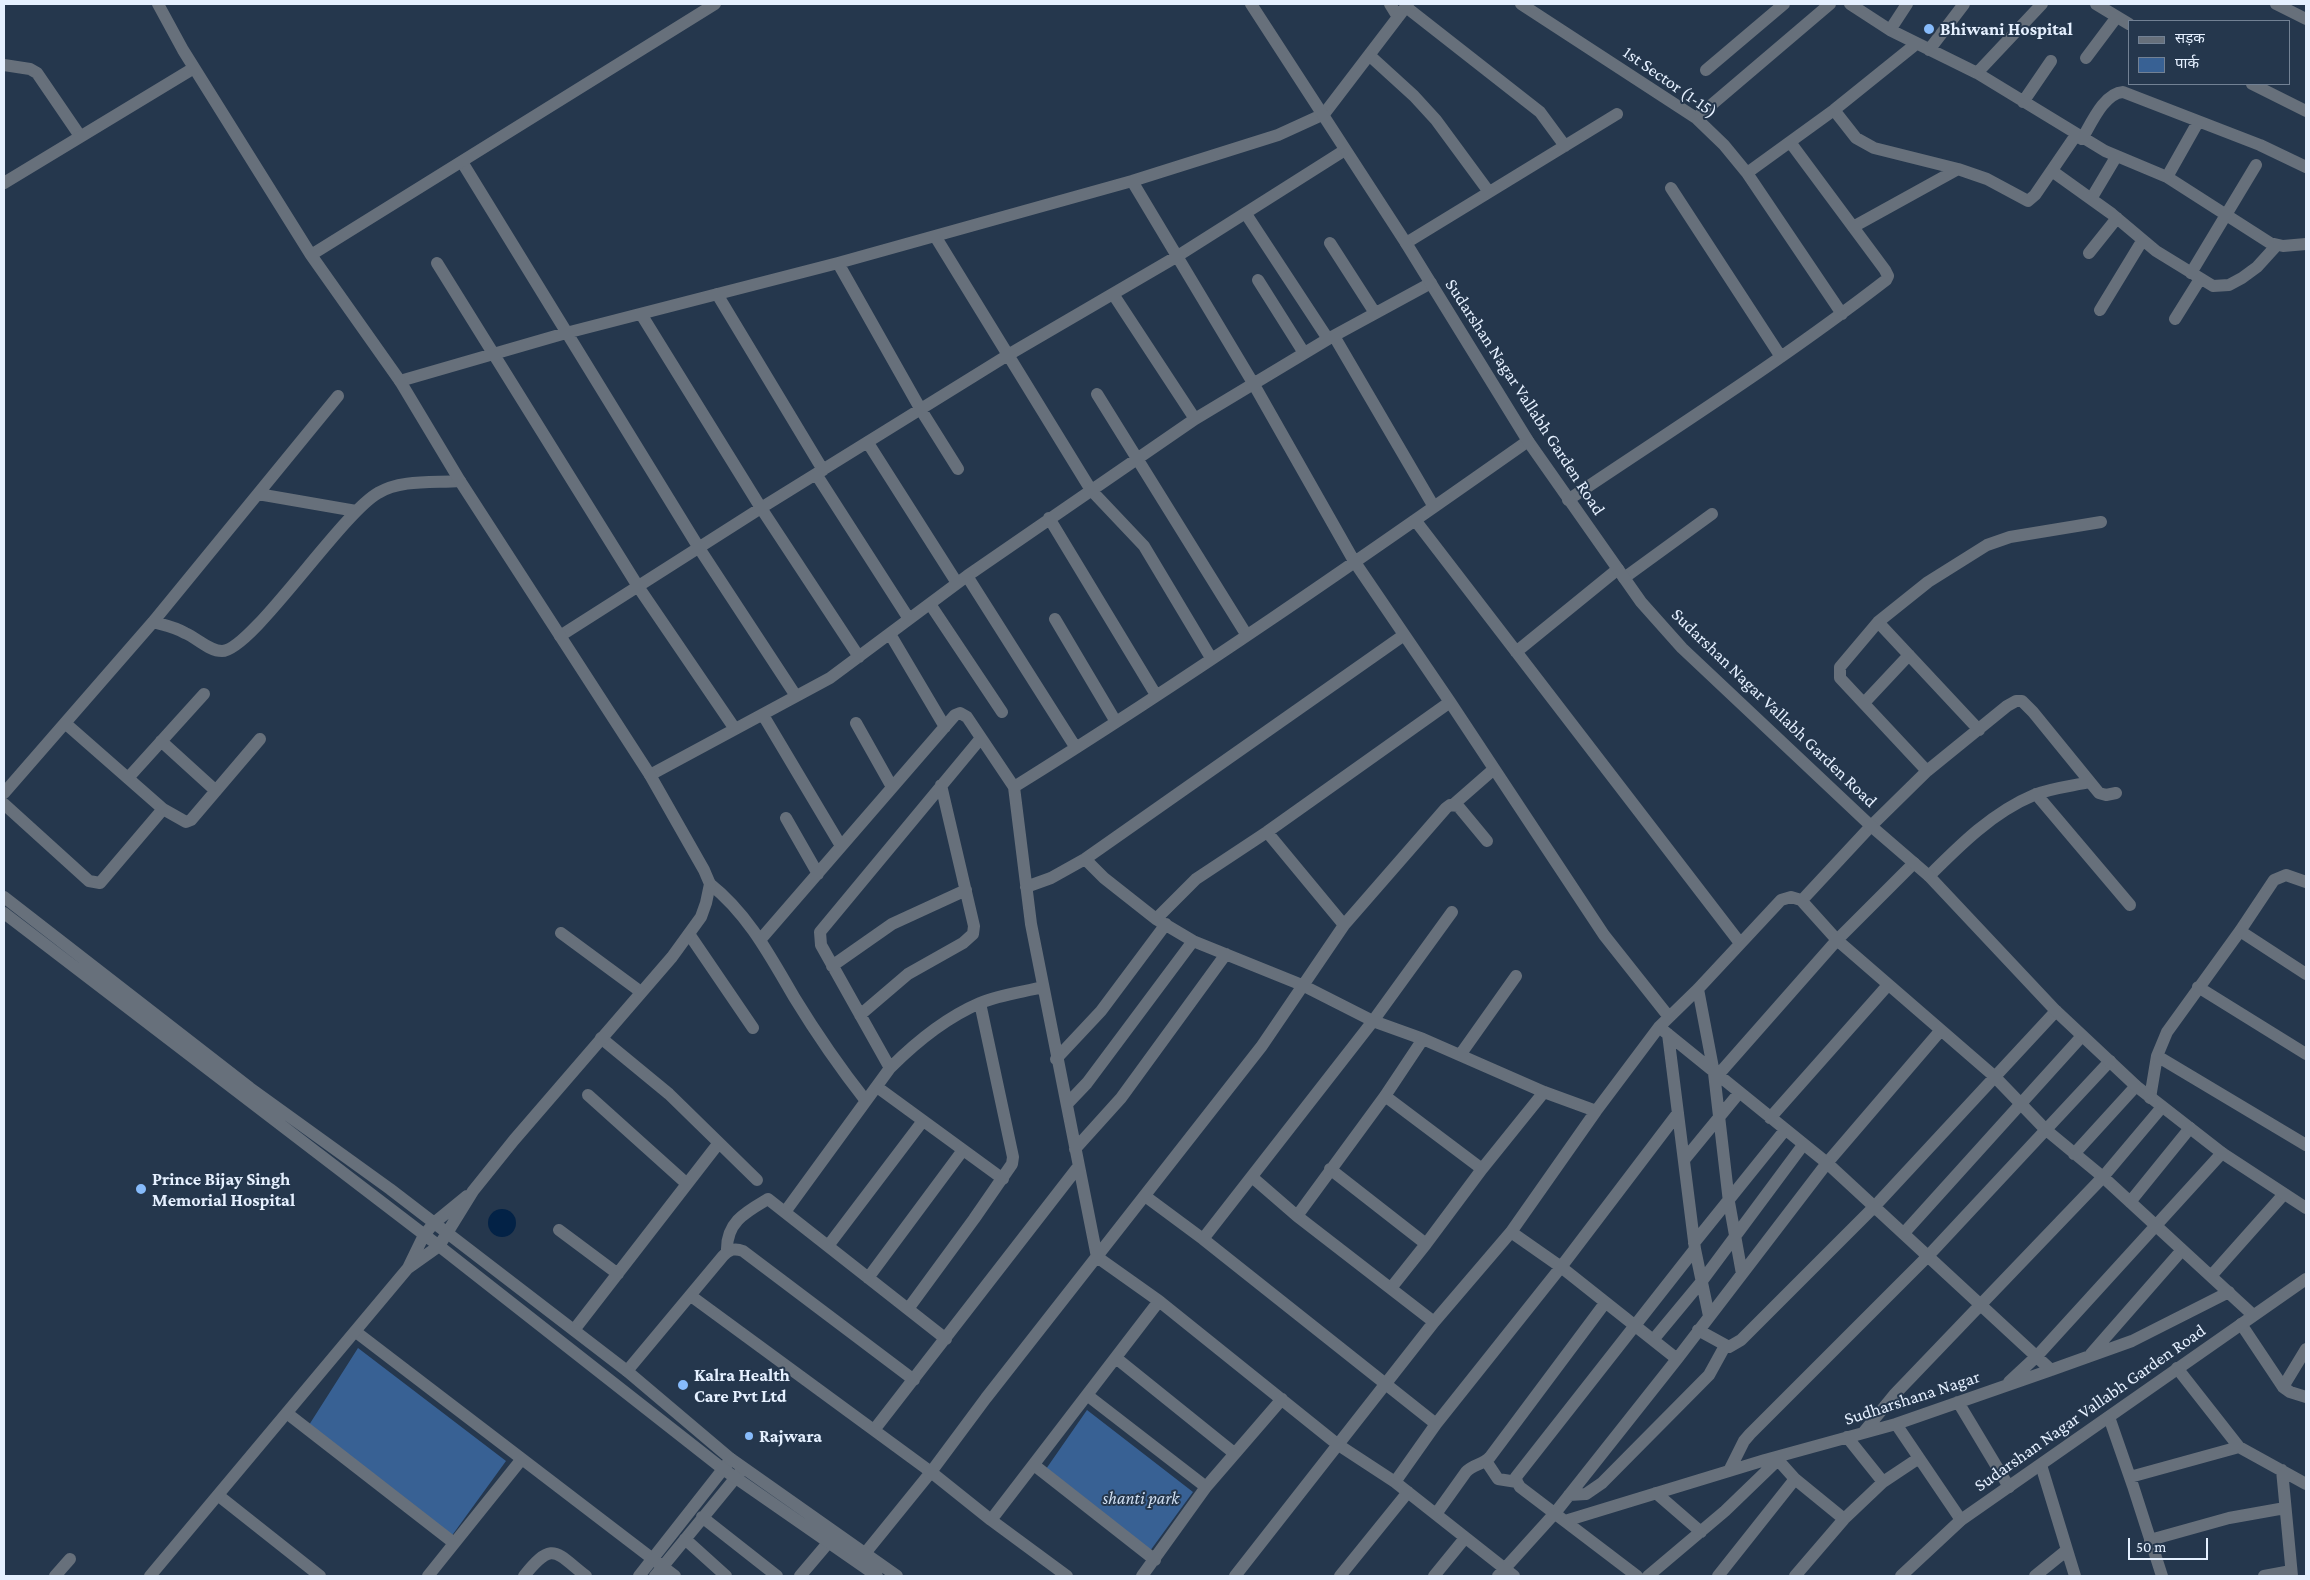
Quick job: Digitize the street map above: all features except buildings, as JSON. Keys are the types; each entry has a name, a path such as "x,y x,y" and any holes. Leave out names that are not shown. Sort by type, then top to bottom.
{"street":[{"path":"158,4 194,68 312,255 400,381 460,481 650,775 710,884 734,905 760,940 826,1048 866,1101"},
{"path":"312,255 714,4"},
{"name":"Sudarshan Nagar Vallabh Garden Road","path":"1252,4 1406,243 1528,441 1642,602 1682,648 1871,826 1929,876 2056,1011 2136,1086 2222,1153 2306,1208"},
{"path":"1390,4 1404,9 1540,112 1565,146"},
{"name":"1st Sector (1-15)","path":"1521,4 1696,118 1724,145 1747,173 1842,314"},
{"path":"1706,70 1784,4"},
{"path":"1696,118 1830,4"},
{"path":"1850,4 1890,30 1977,73 2079,137 2116,157 2167,177 2270,243 2295,246 2306,244"},
{"path":"1890,30 1907,4"},
{"path":"1930,50 1964,4"},
{"path":"1977,73 2042,4"},
{"path":"2096,4 2116,18 2128,24"},
{"path":"2276,4 2306,19"},
{"path":"400,381 566,333 838,264 1132,181 1278,135 1324,114 1404,9"},
{"path":"2086,58 2116,18"},
{"path":"1747,173 1834,110 1916,44"},
{"path":"1369,55 1414,96 1436,120 1489,192"},
{"path":"2023,102 2051,60"},
{"path":"4,65 30,69 37,73 80,136"},
{"path":"4,182 194,68"},
{"path":"2254,85 2306,111"},
{"path":"1834,110 1856,138 1874,148 1958,169 1987,179 2028,201 2035,196 2108,98 2116,92 2123,92 2260,145 2306,167"},
{"path":"1406,243 1617,114"},
{"path":"2167,177 2198,122"},
{"path":"1568,500 1781,357 1842,314 1888,276 1790,142"},
{"path":"560,636 639,588 761,508 1008,355 1176,257 1345,150"},
{"path":"2091,199 2116,157"},
{"path":"462,162 699,548 796,696"},
{"path":"2175,319 2226,216 2256,165"},
{"path":"1853,226 1958,169"},
{"path":"2052,171 2117,218 2142,241 2214,286 2229,285 2257,267 2277,245"},
{"path":"1132,181 1253,383 1354,561 1604,935 1669,1017"},
{"path":"1671,188 1781,357"},
{"path":"1246,214 1331,338 1434,507"},
{"path":"2089,254 2117,218"},
{"path":"935,236 1091,490 1144,546 1211,658"},
{"path":"2100,310 2142,241"},
{"path":"1330,243 1375,313"},
{"path":"437,263 639,588 735,730"},
{"path":"838,264 921,410 958,470"},
{"path":"1258,280 1304,353"},
{"path":"650,775 830,678 1049,518 1195,419 1304,353 1431,283"},
{"path":"717,294 820,472 909,619"},
{"path":"1113,294 1195,419"},
{"path":"641,314 761,508 859,657"},
{"path":"1097,394 1246,634"},
{"path":"4,793 153,622 338,396"},
{"path":"1014,787 1116,722 1415,520 1528,441"},
{"path":"868,443 1076,748"},
{"path":"153,622 185,632 215,650 232,649 241,642 285,594 356,511 373,496 392,487 460,481"},
{"path":"258,494 356,511"},
{"path":"1516,652 1621,573 1712,514"},
{"path":"1049,518 1156,695"},
{"path":"1415,520 1740,943"},
{"path":"1927,771 1840,678 1840,667 1878,622 1928,582 1987,545 2010,537 2101,522"},
{"path":"930,604 1002,712"},
{"path":"1055,619 1116,722"},
{"path":"1878,622 1979,730"},
{"path":"890,634 945,727"},
{"path":"1026,887 1052,878 1085,859 1404,635"},
{"path":"1864,704 1909,655"},
{"path":"128,778 204,694"},
{"path":"1801,900 1871,826 1927,771 2007,706 2016,701 2022,701 2033,712 2090,782 2103,795 2116,793"},
{"path":"1056,1059 1101,1011 1161,922 1196,879 1267,832 1450,702"},
{"path":"760,940 955,715 964,714 1014,787 1030,924 1097,1256 1159,1301 1337,1444 1408,1492 1465,1538 1501,1572 1514,1576"},
{"path":"763,715 841,846"},
{"path":"65,723 163,809 186,822 191,820 260,739"},
{"path":"856,723 892,787"},
{"path":"890,1068 820,945 820,932 981,738"},
{"path":"161,741 216,791"},
{"path":"862,1557 931,1472 1261,1047 1344,925 1446,808 1454,804 1494,769"},
{"path":"1929,876 1970,836 2017,803 2036,794 2090,782"},
{"path":"860,1015 908,974 969,939 973,934 974,926 942,785"},
{"path":"2036,794 2130,905"},
{"path":"4,804 89,881 100,883 163,809"},
{"path":"1454,804 1487,841"},
{"path":"786,818 818,874"},
{"path":"1267,832 1344,925"},
{"path":"1085,859 1104,878 1161,922 1192,941 1302,985 1373,1021 1423,1039 1544,1092 1596,1111"},
{"path":"1716,1074 1837,940 1914,863"},
{"path":"2150,1098 2156,1056 2167,1032 2198,987 2278,877 2289,875 2306,882"},
{"path":"408,1268 439,1246 449,1233 473,1191 688,934 701,917 710,884"},
{"path":"832,966 892,924 966,890"},
{"path":"4,897 250,1088 449,1233 627,1371 727,1464"},
{"path":"1235,1576 1434,1322 1511,1232 1596,1111 1663,1030 1669,1017 1698,989 1781,900 1791,897 1801,900 1837,940 1994,1076 2045,1129 2103,1177 2253,1315"},
{"path":"1202,1239 1373,1021 1452,912"},
{"path":"4,913 424,1235 727,1464 862,1557 897,1576"},
{"path":"2240,931 2306,974"},
{"path":"561,933 641,992"},
{"path":"688,934 753,1028"},
{"path":"1066,1104 1087,1083 1192,941"},
{"path":"1075,1149 1121,1098 1226,954"},
{"path":"1460,1055 1516,976"},
{"path":"1770,1118 1888,985"},
{"path":"785,1212 890,1068 933,1030 980,1003 1043,987"},
{"path":"2198,987 2306,1054"},
{"path":"1698,989 1716,1074 1729,1202 1742,1274"},
{"path":"908,1309 1012,1164 1013,1157 980,1003"},
{"path":"1698,1330 1729,1347 1741,1340 1875,1206 2056,1011"},
{"path":"1663,1030 1827,1164 1875,1206 2051,1370"},
{"path":"1663,1030 1678,1113 1695,1246 1709,1316"},
{"path":"1501,1572 1560,1517 1569,1495 1678,1358 1827,1164 1941,1030"},
{"path":"1904,1233 2082,1036"},
{"path":"602,1038 669,1094 718,1144 757,1180"},
{"path":"1297,1216 1385,1096 1423,1039"},
{"path":"2156,1056 2306,1145"},
{"path":"1730,1471 1744,1441 1750,1434 1929,1255 2110,1061"},
{"path":"2074,1154 2136,1086"},
{"path":"877,1087 922,1122 1003,1179"},
{"path":"1391,1288 1544,1092"},
{"path":"1684,1160 1739,1093"},
{"path":"588,1095 687,1184"},
{"path":"1385,1096 1482,1169"},
{"path":"1863,1433 1894,1394 1982,1305 2103,1177 2162,1107"},
{"path":"1395,1482 1436,1424 1561,1267 1678,1113"},
{"path":"828,1246 922,1122"},
{"path":"2130,1202 2190,1128"},
{"path":"1517,1482 1516,1477 1520,1470 1636,1326 1785,1130"},
{"path":"574,1330 718,1144"},
{"path":"1653,1340 1702,1282 1803,1145"},
{"path":"868,1278 963,1150"},
{"path":"2006,1385 2038,1356 2154,1225 2222,1153"},
{"path":"874,1430 1078,1167"},
{"path":"1330,1169 1426,1244"},
{"path":"1252,1177 1297,1216 1434,1322"},
{"path":"150,1576 220,1496 408,1268 424,1235 434,1222 473,1191"},
{"path":"2211,1276 2284,1194"},
{"path":"1145,1196 1436,1424"},
{"path":"727,1251 726,1238 736,1220 768,1199 946,1339"},
{"path":"559,1230 618,1274"},
{"path":"1511,1232 1561,1267 1604,1303 1678,1358"},
{"path":"627,1371 727,1251 738,1249 914,1380"},
{"path":"2089,1356 2182,1250"},
{"name":"Sudarshan Nagar Vallabh Garden Road","path":"1901,1576 1960,1520 2306,1278"},
{"name":"Sudharshana Nagar","path":"1560,1517 1656,1493 1765,1460 1896,1424 2132,1341 2229,1292"},
{"path":"691,1296 931,1472 991,1520 1067,1576"},
{"path":"991,1520 1159,1301"},
{"path":"1436,1514 1470,1467 1486,1461 1604,1303"},
{"path":"2241,1324 2283,1387 2290,1392 2306,1397"},
{"path":"356,1332 657,1567 675,1576"},
{"path":"1569,1495 1586,1494 1602,1483 1709,1375 1725,1346"},
{"path":"2283,1387 2306,1349"},
{"path":"1116,1358 1234,1452"},
{"path":"2177,1368 2239,1447 2306,1484"},
{"path":"1087,1395 1206,1487"},
{"path":"1142,1576 1206,1487 1234,1452 1282,1399"},
{"path":"1958,1402 2009,1487"},
{"path":"288,1414 454,1543"},
{"path":"2109,1417 2162,1576"},
{"path":"1896,1424 1960,1520"},
{"path":"1847,1438 1883,1482"},
{"path":"2130,1477 2239,1447"},
{"path":"1781,1457 1794,1479 1844,1519"},
{"name":"Sudharshana Nagar","path":"1648,1576 1700,1532 1781,1457"},
{"path":"1795,1576 1844,1519 1883,1482 1919,1458"},
{"path":"428,1576 521,1460"},
{"path":"1486,1461 1498,1479 1517,1482 1637,1576"},
{"path":"657,1567 727,1464"},
{"path":"1034,1465 1155,1560"},
{"path":"2041,1465 2075,1576"},
{"path":"2264,1576 2292,1574 2282,1470"},
{"path":"639,1576 657,1567 685,1539 740,1473"},
{"path":"740,1473 828,1543 862,1557 877,1576"},
{"path":"1718,1576 1794,1479"},
{"path":"1340,1576 1408,1492"},
{"path":"1656,1493 1700,1532"},
{"path":"220,1496 320,1576"},
{"path":"2150,1540 2229,1518 2285,1508"},
{"path":"702,1517 777,1576"},
{"path":"1434,1576 1465,1538"},
{"path":"685,1539 726,1576"},
{"path":"800,1576 828,1543"},
{"path":"2035,1576 2067,1550"},
{"path":"524,1576 543,1555 551,1553 558,1554 586,1576"},
{"path":"55,1576 70,1559"}],"green space":[{"path":"358,1348 506,1461 448,1541 309,1425"},
{"name":"shanti park","path":"1087,1410 1193,1492 1150,1551 1046,1469"}],"shaded area":[{"path":"502,1209 512,1213 516,1223 512,1233 502,1237 492,1233 488,1223 492,1213"}],"place":[{"name":"Bhiwani Hospital","path":"1929,29"},
{"name":"Prince Bijay Singh Memorial Hospital","path":"141,1189"},
{"name":"Kalra Health Care Pvt Ltd","path":"683,1385"},
{"name":"Rajwara","path":"749,1436"}]}
